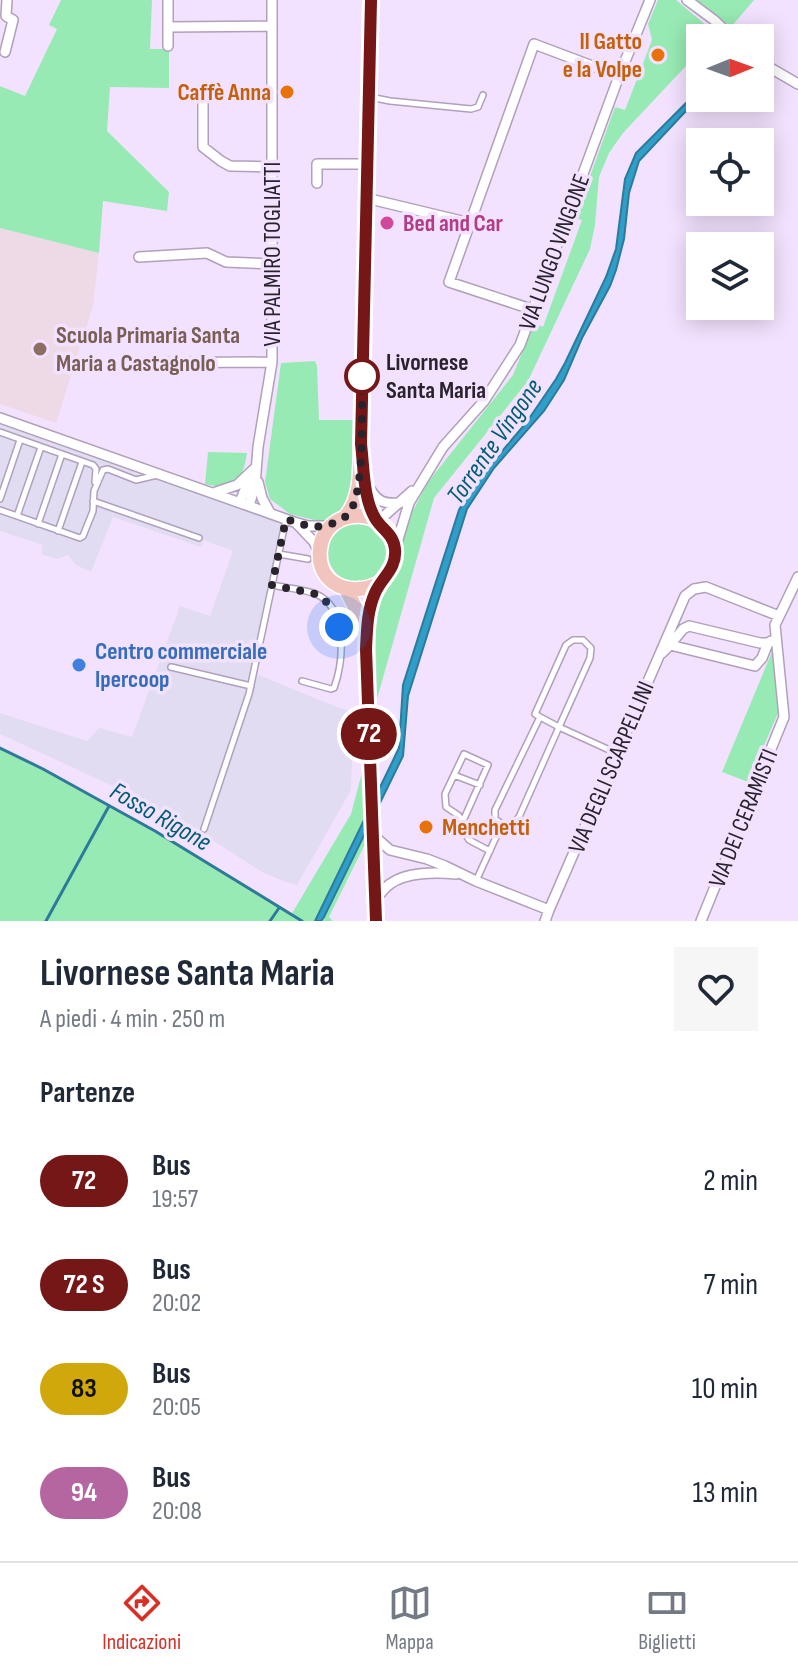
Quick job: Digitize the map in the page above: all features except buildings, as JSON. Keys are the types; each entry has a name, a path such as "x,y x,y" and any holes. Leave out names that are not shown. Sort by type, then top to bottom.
{"main road":[{"path":"346,516 359,515 376,520 392,538 394,562 389,574 369,589 358,591 336,584 314,557 324,534 351,510 357,492 361,444 371,0"},
{"path":"361,444 369,502 376,520"},
{"path":"376,921 366,649 367,619 380,583"},
{"path":"346,589 360,617 366,649"}],"street":[{"path":"5,52 13,20 6,16 7,0"},
{"path":"168,0 168,46"},
{"name":"VIA PALMIRO TOGLIATTI","path":"245,504 255,485 272,362 272,0"},
{"name":"VIA LUNGO VINGONE","path":"395,549 409,503 420,483 443,447 484,401 520,345 650,0"},
{"path":"687,0 718,24"},
{"path":"168,27 272,26"},
{"path":"534,310 449,282 534,44 619,76"},
{"path":"774,70 798,84"},
{"path":"203,98 203,147 230,166 272,167"},
{"path":"317,183 317,164 367,164"},
{"path":"366,198 470,223"},
{"path":"139,257 207,253 226,262 272,264"},
{"path":"132,363 272,362"},
{"path":"0,418 308,526 331,526"},
{"path":"213,493 237,485 256,467"},
{"path":"256,467 260,492 270,513"},
{"path":"366,482 382,503 400,503"},
{"name":"VIA LUNGO VINGONE","path":"376,520 400,503 420,483"},
{"path":"290,520 307,533 314,557"},
{"name":"VIA DEI CERAMISTI","path":"701,921 784,717 772,640 775,625 798,577"},
{"name":"VIA DEGLI SCARPELLINI","path":"545,921 685,596 694,589 706,587 779,616"},
{"path":"657,659 689,626 760,643 772,640"},
{"path":"670,645 755,666 772,640"},
{"path":"372,830 390,850 427,859 549,910"},
{"path":"374,868 399,879"},
{"path":"376,899 388,885 399,879 441,872 462,875"}],"lane":[{"path":"369,97 471,109 478,107 483,95"},
{"path":"0,432 93,465 96,469 93,511 82,537 0,510"},
{"path":"0,499 20,440"},
{"path":"17,516 41,447"},
{"path":"38,524 62,454"},
{"path":"58,531 82,462"},
{"path":"94,491 101,472 106,469 136,480 163,475"},
{"path":"93,501 199,538"},
{"path":"204,829 251,686 279,554 290,520"},
{"path":"279,554 314,557"},
{"path":"272,585 316,594 331,605 336,616 341,653 334,688 302,681"},
{"path":"540,717 495,810 495,819 502,824 511,825 519,817 559,727 590,658 591,648 583,640 573,640 566,645 535,714 559,727 617,754"},
{"path":"171,667 251,686"},
{"path":"463,821 446,807 445,794 464,754 488,765 463,821 463,830 469,840 490,851"},
{"path":"454,775 480,785"},
{"path":"476,881 502,824"}],"shaded area":[{"name":"Scuola Primaria Santa Maria a Castagnolo","path":"0,228 99,253 93,306 56,423 0,404"},
{"path":"0,418 286,519 254,673 352,711 350,736 355,738 351,790 297,885 262,872 198,831 117,788 0,734 0,713 87,741 99,728 132,737 180,606 210,616 233,551 204,540 201,547 113,517 91,572 76,565 68,555 57,559 41,554 43,545 0,531"}],"green space":[{"path":"61,0 152,0 150,49 169,49 169,88 110,87 107,131 169,192 167,211 103,201 99,253 0,228 0,86 25,96 57,29 49,25"},
{"path":"658,0 676,0 705,24 686,24 686,66 623,133 609,153 599,177 590,249 528,381 434,498 377,699 375,610 401,548 409,518 428,482 513,375 534,323 543,327 582,220 575,218 615,107 625,110 652,40 648,24"},
{"path":"696,0 754,0 734,24 727,24"},
{"path":"315,361 319,420 355,420 353,485 345,510 326,521 290,514 270,499 265,482 281,363"},
{"path":"208,452 247,453 236,482 224,486 205,484"},
{"path":"357,524 378,532 386,553 378,574 357,582 336,574 328,553 336,532"},
{"path":"776,642 782,704 748,782 722,772"},
{"path":"369,746 372,830 329,917 333,921 0,921 0,748 111,807 291,915 351,814"}],"water":[{"path":"686,103 686,111 639,161 629,193 624,239 616,270 564,380 544,411 494,468 467,509 408,696 403,756 324,917 321,921 315,921 399,748 403,685 459,510 474,484 526,423 565,363 616,249 625,179 636,153"}],"waterway":[{"name":"Fosso Rigone","path":"0,748 155,831 302,921"},
{"path":"46,921 109,806"},
{"path":"270,921 279,908"}],"bus line":[{"name":"72","path":"371,0 361,444 369,502 376,520 392,538 395,549 394,562 374,594 367,619 376,921"}],"place":[{"name":"Il Gatto e la Volpe","path":"658,55"},
{"name":"Caffè Anna","path":"287,92"},
{"name":"Bed and Car","path":"387,223"},
{"name":"Scuola Primaria Santa Maria a Castagnolo","path":"40,349"},
{"name":"Livornese Santa Maria","path":"362,376"},
{"name":"Centro commerciale Ipercoop","path":"79,665"},
{"name":"Menchetti","path":"426,827"}],"route":[{"path":"339,627 331,605 316,594 272,585 286,519 308,526 331,526 351,510 359,474 362,376"}],"water label":[{"name":"Torrente Vingone","path":"494,441"}]}
